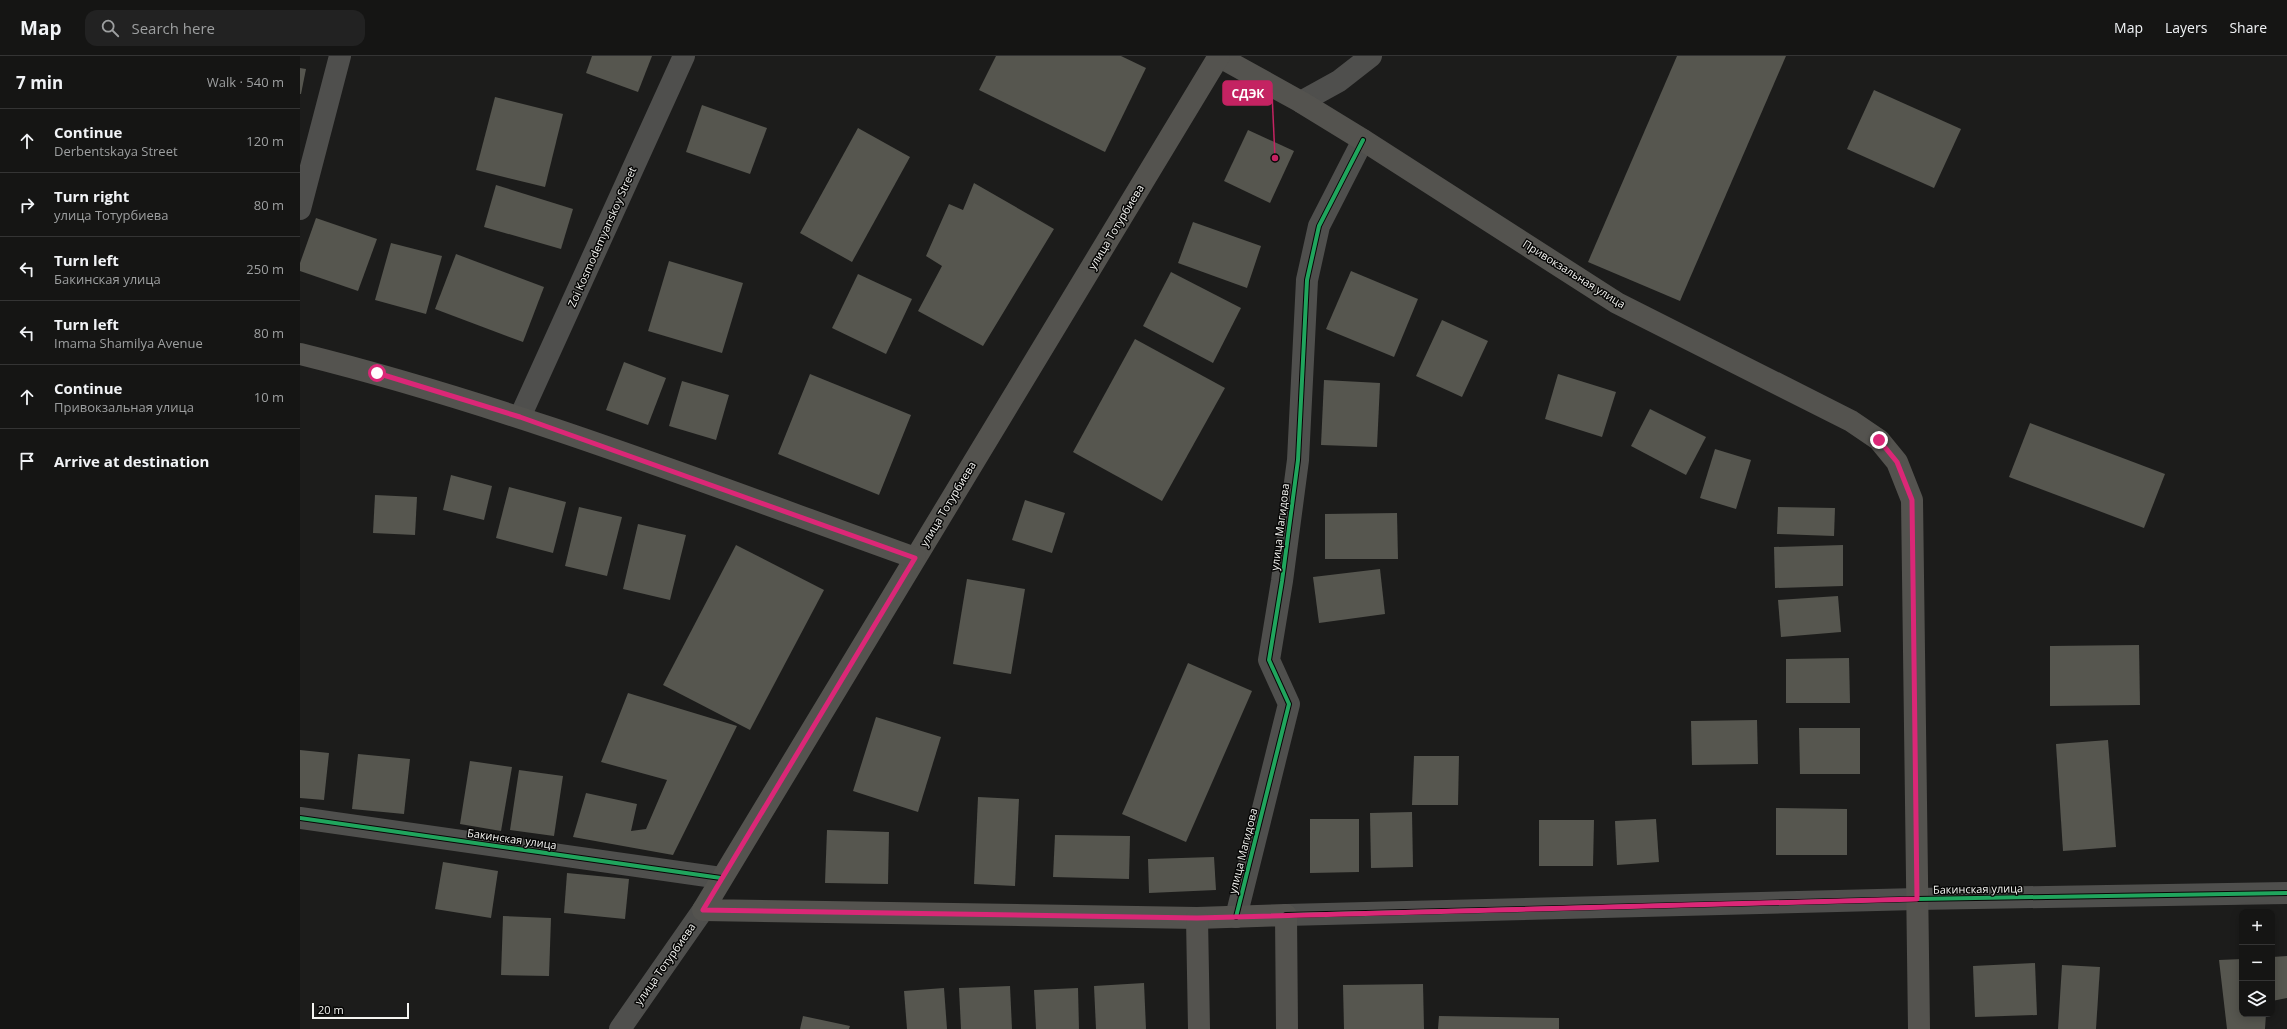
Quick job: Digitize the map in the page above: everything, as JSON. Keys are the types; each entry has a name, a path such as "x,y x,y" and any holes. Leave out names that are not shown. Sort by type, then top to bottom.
{"main road":[{"name":"Привокзальная улица","path":"1219,56 1301,102 1363,140 1618,303 1852,421 1879,440 1897,462 1912,500 1917,899"},
{"name":"улица Тотурбиева","path":"703,910 1219,56"},
{"path":"300,354 377,373 520,417 915,558"},
{"path":"1917,899 1919,1029"},
{"name":"Бакинская улица","path":"703,910 1197,918 1286,915"},
{"path":"1286,915 1287,1029"},
{"path":"1197,918 1199,1029"}],"street":[{"path":"300,209 340,56"},
{"name":"Zoi Kosmodemyanskoy Street","path":"520,417 684,56"},
{"path":"1301,102 1339,81 1371,56"},
{"name":"улица Магидова","path":"1236,916 1289,704 1269,660 1282,581 1298,460 1307,280 1319,226 1363,140"},
{"name":"Бакинская улица","path":"300,818 721,878"},
{"name":"Бакинская улица","path":"1286,915 1917,899 2287,893"},
{"name":"улица Тотурбиева","path":"620,1029 703,910"}],"building":[{"path":"592,56 652,56 638,92 586,73"},
{"path":"996,56 1121,56 1146,68 1105,152 979,90"},
{"path":"1677,56 1786,56 1680,301 1588,262"},
{"path":"300,68 306,69 301,94 300,94"},
{"path":"1874,90 1961,129 1934,188 1847,149"},
{"path":"495,97 563,114 545,187 476,170"},
{"path":"702,105 767,128 750,174 686,152"},
{"path":"858,128 910,157 852,262 800,233"},
{"path":"1248,130 1294,151 1270,203 1224,181"},
{"path":"974,183 1054,229 983,346 918,311 942,266 926,256 949,204 963,210"},
{"path":"496,185 573,209 561,249 484,227"},
{"path":"316,218 377,239 358,291 300,271 300,263"},
{"path":"1193,222 1261,246 1247,288 1178,263"},
{"path":"391,243 442,256 426,314 375,300"},
{"path":"456,254 544,287 523,342 435,309"},
{"path":"669,261 743,283 722,353 648,331"},
{"path":"1351,271 1418,299 1394,357 1326,329"},
{"path":"1171,272 1241,308 1213,363 1143,326"},
{"path":"858,274 912,299 886,354 832,328"},
{"path":"1442,320 1488,341 1462,397 1416,376"},
{"path":"1135,339 1225,388 1162,501 1073,452"},
{"path":"624,362 666,378 648,425 606,410"},
{"path":"810,374 911,415 879,495 778,454"},
{"path":"1558,374 1616,392 1602,437 1545,419"},
{"path":"1324,380 1380,383 1377,447 1321,445"},
{"path":"682,381 729,395 716,440 669,426"},
{"path":"1650,409 1706,437 1686,475 1631,446"},
{"path":"2030,423 2165,474 2144,528 2009,477"},
{"path":"1715,449 1751,460 1736,509 1700,498"},
{"path":"451,475 492,486 484,520 443,510"},
{"path":"509,487 566,502 553,553 496,538"},
{"path":"375,495 417,497 415,535 373,533"},
{"path":"1025,500 1065,513 1052,553 1012,540"},
{"path":"579,507 622,517 607,576 565,566"},
{"path":"1778,507 1835,508 1834,536 1777,534"},
{"path":"1397,513 1398,559 1325,559 1325,514"},
{"path":"638,524 686,535 670,600 623,589"},
{"path":"736,545 824,590 750,730 663,685"},
{"path":"1843,545 1843,586 1775,588 1774,547"},
{"path":"1380,569 1385,614 1319,623 1313,577"},
{"path":"967,579 1025,589 1011,674 953,664"},
{"path":"1838,596 1841,632 1781,637 1778,600"},
{"path":"2139,645 2140,705 2050,706 2050,646"},
{"path":"1849,658 1850,703 1786,703 1786,659"},
{"path":"1188,663 1252,691 1186,842 1122,814"},
{"path":"628,693 737,726 673,855 573,837 586,793 637,804 631,831 646,829 667,780 601,762"},
{"path":"876,717 941,737 918,812 853,791"},
{"path":"1757,720 1758,764 1692,765 1691,721"},
{"path":"1799,728 1860,728 1860,774 1800,774"},
{"path":"2108,740 2116,847 2063,851 2056,744"},
{"path":"300,750 329,753 324,800 300,798"},
{"path":"358,754 410,759 404,814 352,809"},
{"path":"1414,756 1459,756 1458,805 1412,805"},
{"path":"470,761 512,767 501,831 460,824"},
{"path":"519,770 563,776 554,836 510,830"},
{"path":"978,797 1019,799 1015,886 974,884"},
{"path":"1776,808 1847,809 1847,855 1776,855"},
{"path":"1412,812 1413,867 1371,868 1370,813"},
{"path":"1310,819 1359,819 1359,872 1310,873"},
{"path":"1656,819 1659,862 1617,865 1615,821"},
{"path":"1539,820 1594,820 1593,866 1539,866"},
{"path":"827,830 889,832 888,884 825,883"},
{"path":"1055,835 1130,836 1129,879 1053,877"},
{"path":"1214,857 1216,890 1149,893 1148,859"},
{"path":"443,862 498,871 491,918 435,909"},
{"path":"567,873 629,879 625,919 564,913"},
{"path":"503,916 551,918 549,976 501,975"},
{"path":"2287,956 2287,998 2275,1000 2275,981 2275,957"},
{"path":"2239,959 2239,1017 2266,1017 2265,1029 2227,1029 2219,960"},
{"path":"2035,963 2037,1015 1975,1017 1973,966"},
{"path":"2062,965 2100,967 2096,1029 2058,1029"},
{"path":"1144,983 1146,1029 1096,1029 1094,986"},
{"path":"1423,984 1424,1029 1344,1029 1343,985"},
{"path":"1010,986 1012,1029 961,1029 959,988"},
{"path":"944,988 947,1029 907,1029 904,991"},
{"path":"1078,988 1079,1029 1036,1029 1034,990"},
{"path":"803,1016 850,1026 849,1029 800,1029"},
{"path":"1439,1016 1559,1018 1559,1029 1438,1029"}],"cycle path":[{"path":"1236,917 1289,704 1269,660 1282,581 1298,460 1307,280 1319,226 1363,140"},
{"path":"300,818 721,878"},
{"path":"1286,915 1917,899 2287,893"}],"place":[{"name":"СДЭК","path":"1275,158"}],"route":[{"path":"377,373 520,417 915,558 703,910 1197,918 1917,899 1912,500 1897,462 1879,440"}]}
